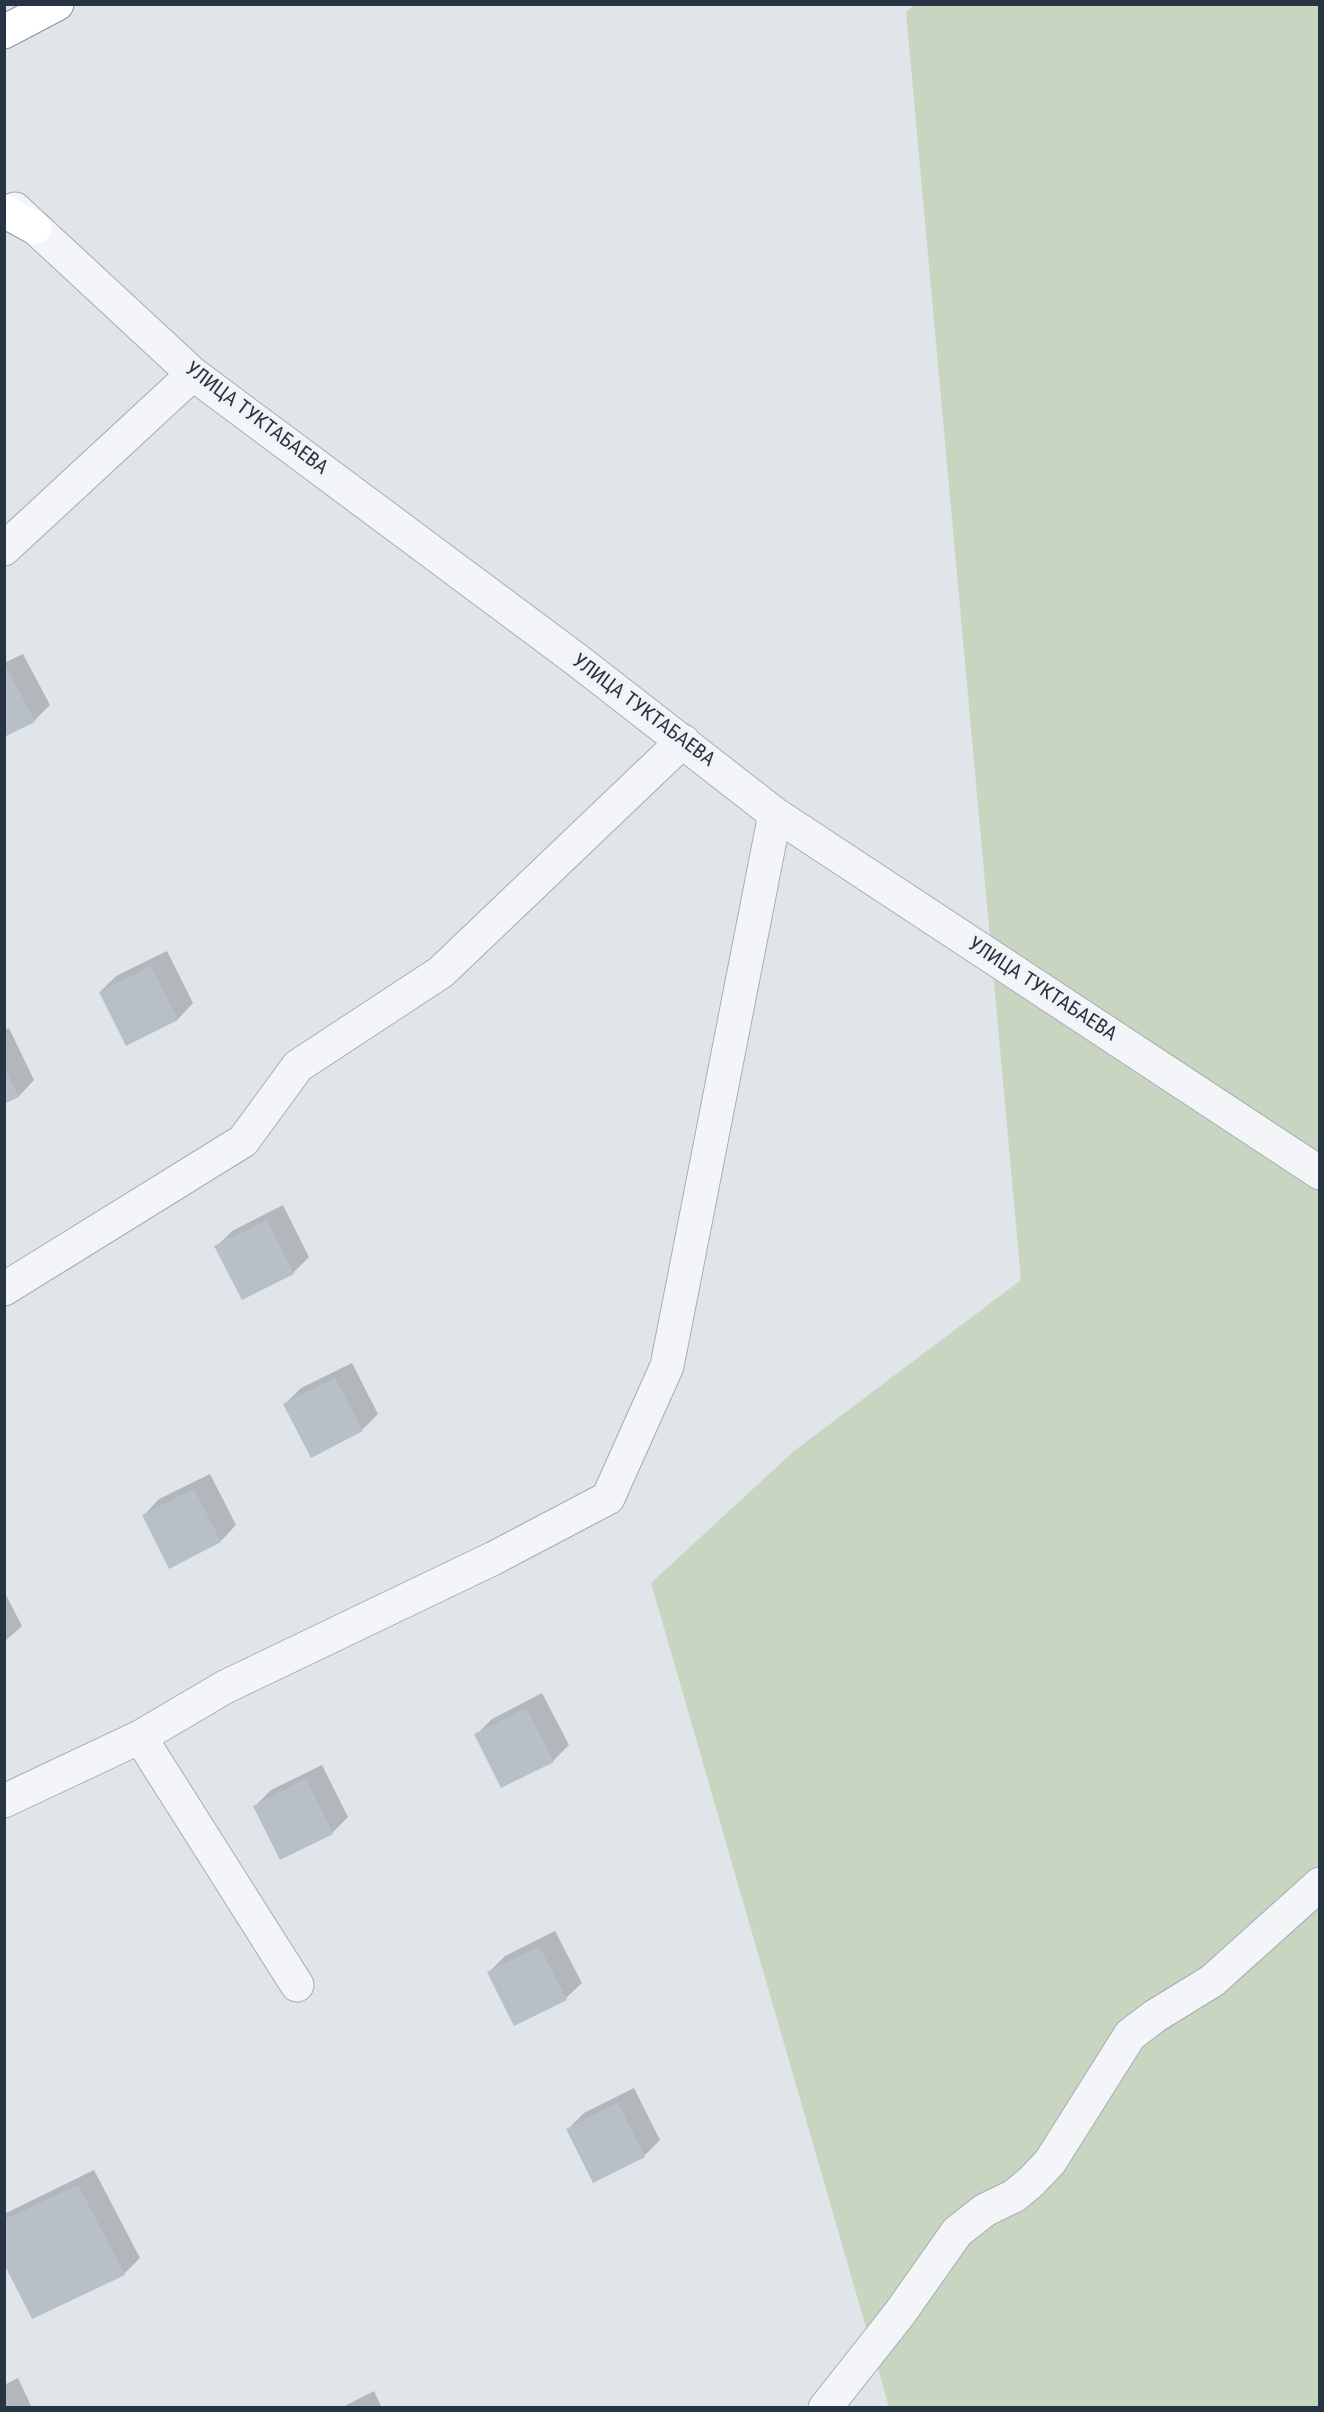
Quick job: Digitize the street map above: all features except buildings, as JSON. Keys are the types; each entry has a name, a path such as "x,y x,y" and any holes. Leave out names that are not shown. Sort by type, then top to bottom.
{"highway":[{"path":"4,32 57,4"},
{"path":"4,211 35,228"}],"street":[{"name":"УЛИЦА ТУКТАБАЕВА","path":"4,200 194,374 683,741 775,814 1320,1173"},
{"path":"4,549 194,374"},
{"path":"4,1289 243,1141 298,1066 441,972 683,741"},
{"path":"4,1801 140,1737 225,1687 494,1558 608,1498 667,1366 775,814"},
{"path":"140,1737 297,1985"},
{"path":"825,2408 900,2313 957,2232 985,2210 1014,2196 1032,2182 1050,2162 1130,2035 1155,2016 1212,1981 1320,1884"}],"green space":[{"path":"916,4 1319,5 1319,2407 889,2407 651,1583 794,1451 1021,1280 906,12"}]}
